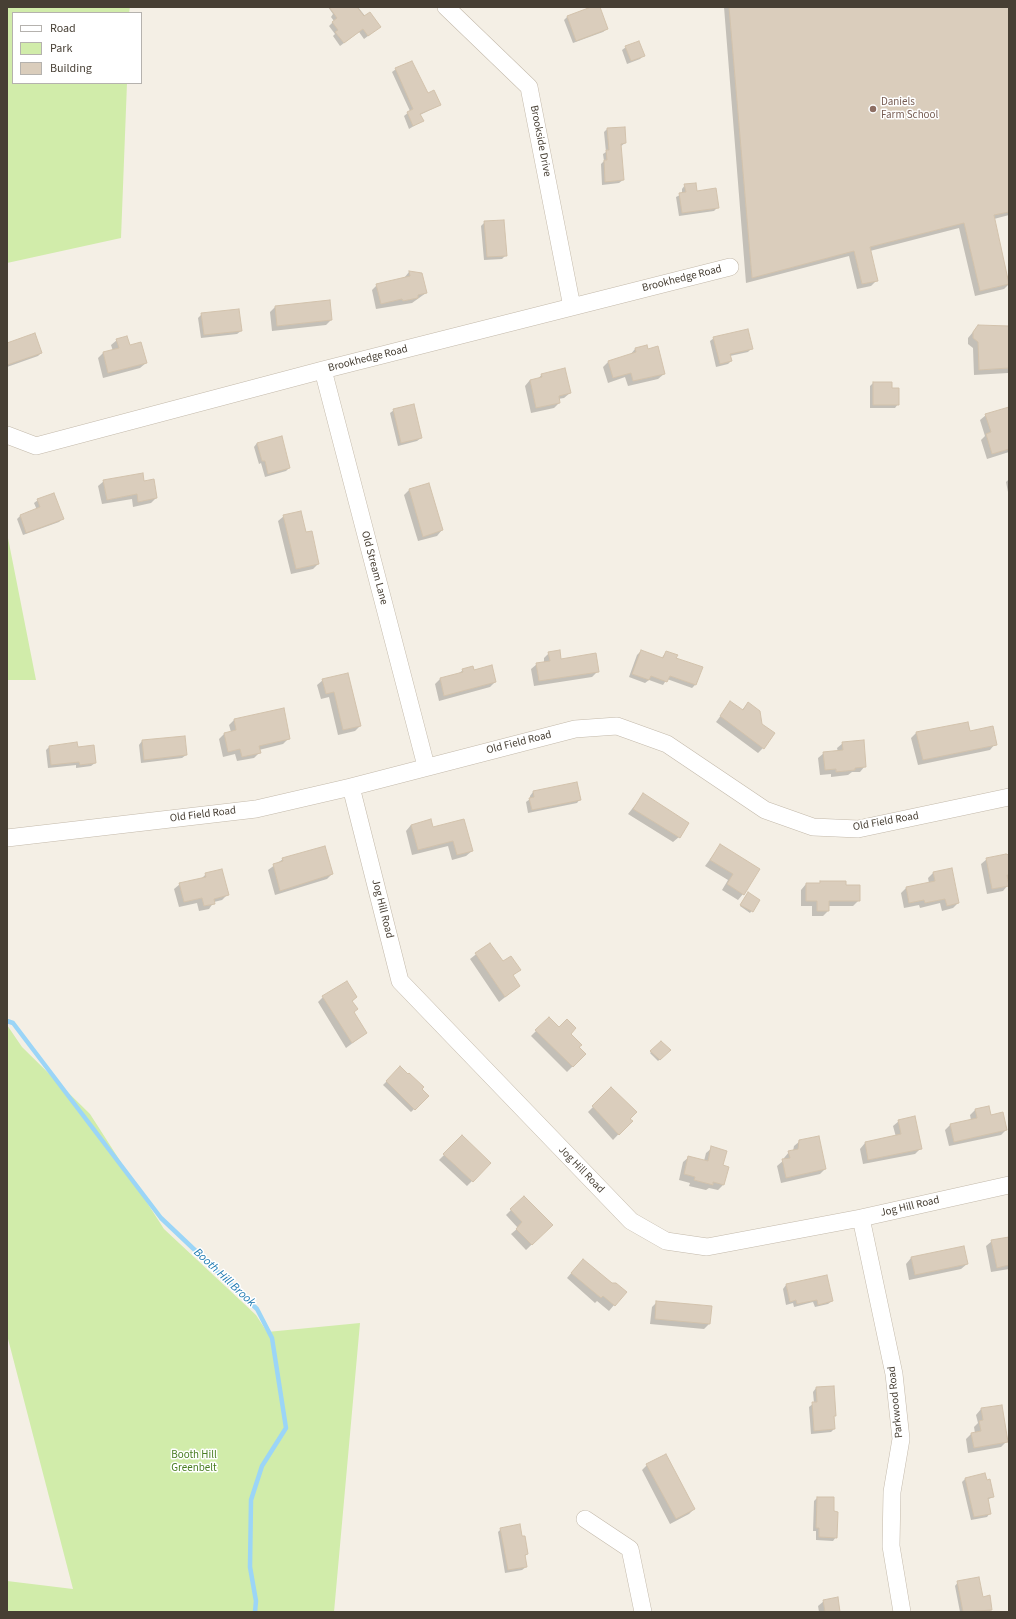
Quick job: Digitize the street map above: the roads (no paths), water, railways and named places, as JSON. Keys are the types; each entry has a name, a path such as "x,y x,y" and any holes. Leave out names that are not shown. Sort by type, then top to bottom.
{"street":[{"name":"Brookside Drive","path":"446,7 529,87 572,307"},
{"name":"Brookhedge Road","path":"7,435 36,446 323,370 730,267"},
{"name":"Old Stream Lane","path":"323,370 426,766"},
{"name":"Old Field Road","path":"7,838 256,809 351,787 426,766 575,729 617,726 667,744 765,810 813,827 858,829 1009,797"},
{"name":"Jog Hill Road","path":"351,787 400,981 631,1222 666,1241 707,1247 861,1218 1009,1185"},
{"name":"Parkwood Road","path":"861,1218 896,1388 901,1439 892,1492 891,1546 902,1612"},
{"path":"585,1519 630,1549 642,1612"}],"waterway":[{"name":"Booth Hill Brook","path":"7,1021 13,1023 161,1218 257,1309 272,1338 286,1428 262,1466 251,1500 250,1567 256,1601 255,1612"}],"place":[{"name":"Daniels Farm School","path":"873,109"}],"park label":[{"name":"Booth Hill Greenbelt","path":"194,1462"}]}
